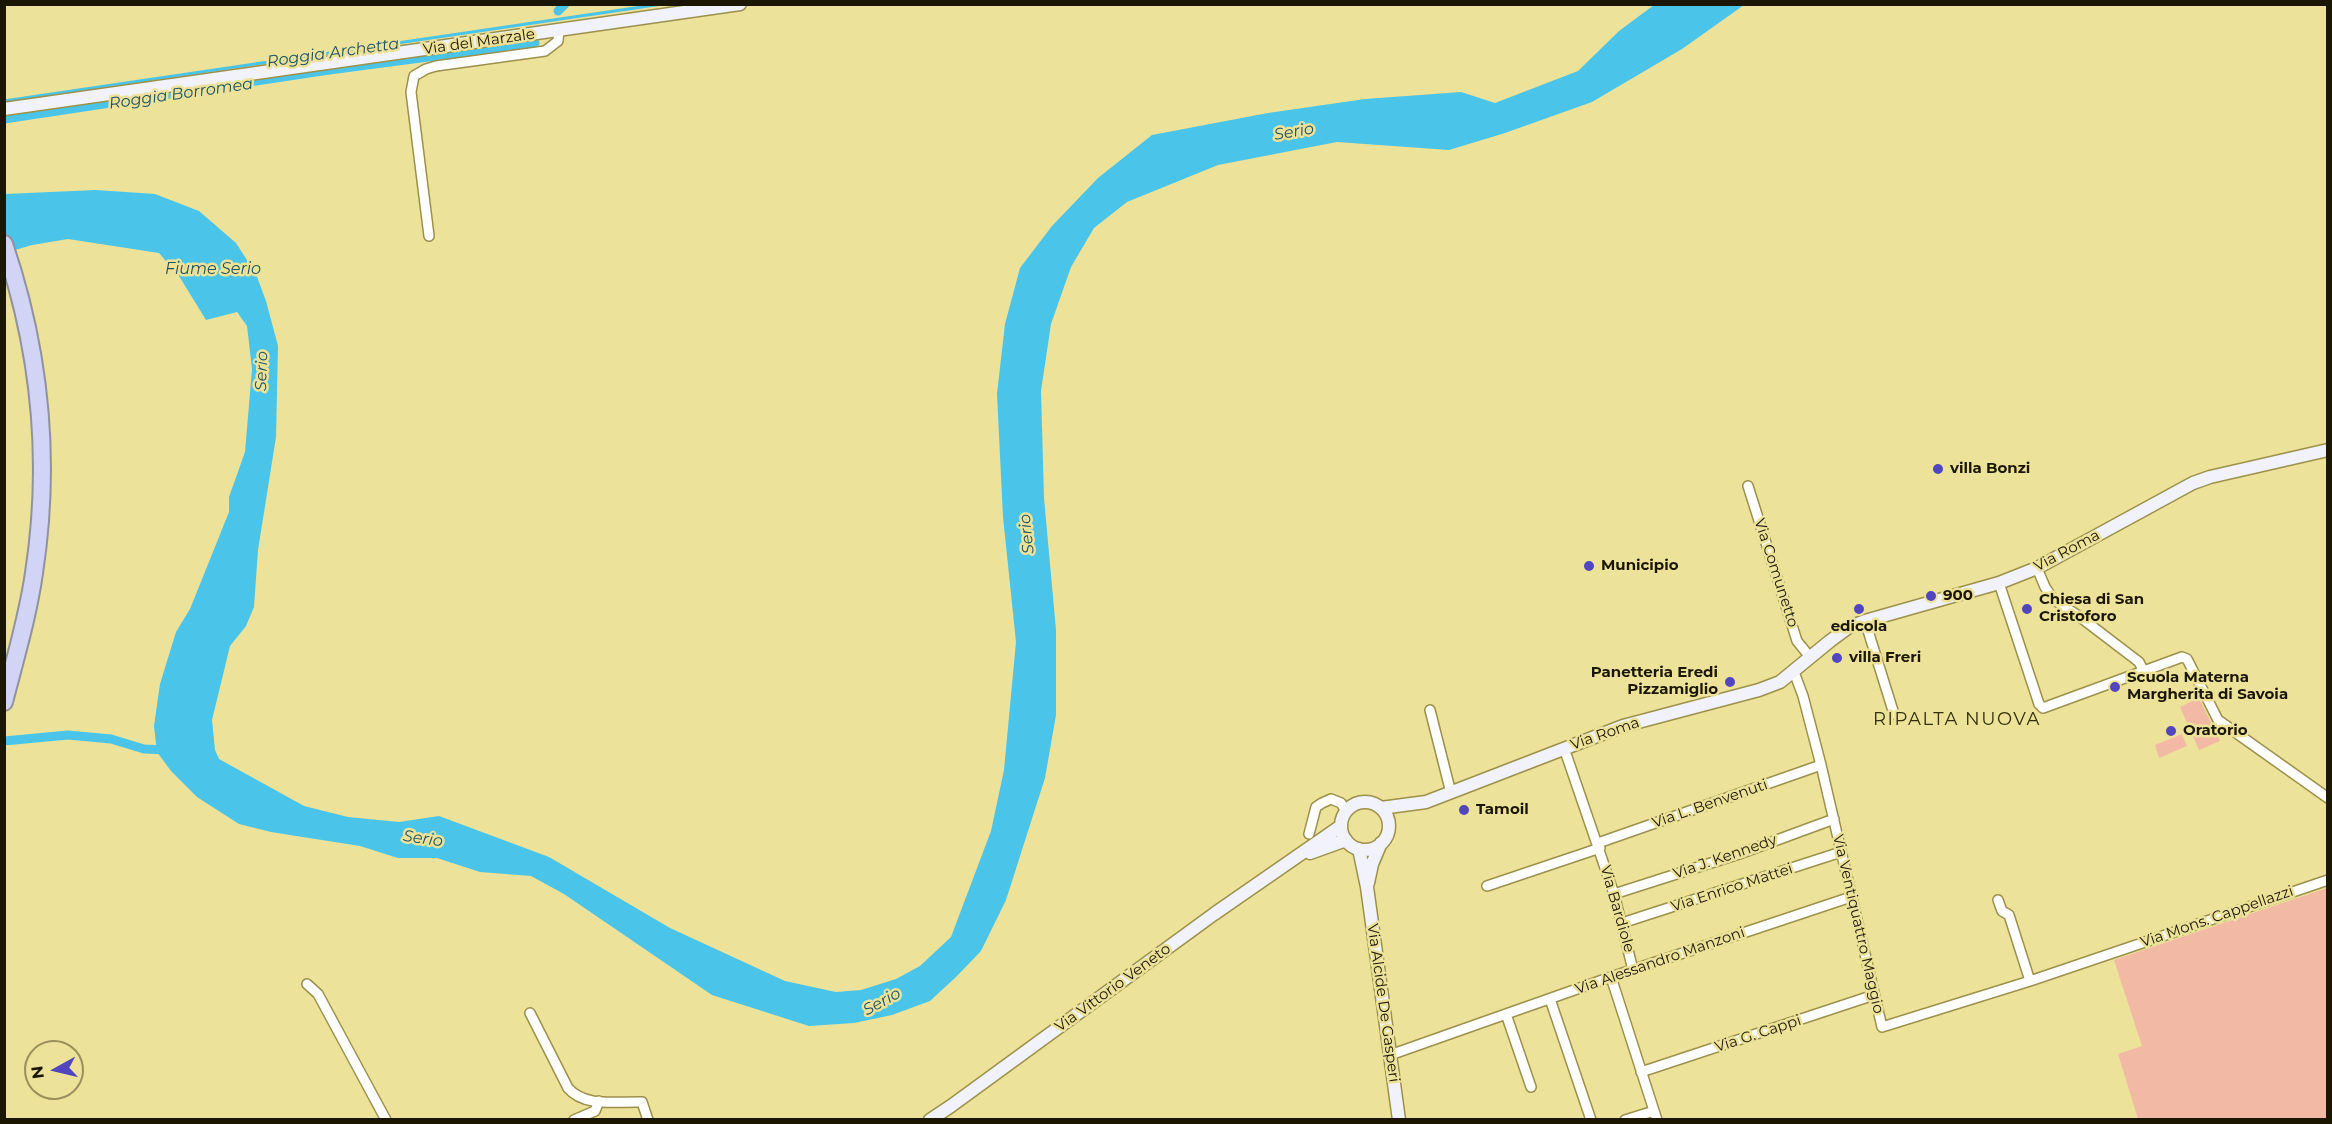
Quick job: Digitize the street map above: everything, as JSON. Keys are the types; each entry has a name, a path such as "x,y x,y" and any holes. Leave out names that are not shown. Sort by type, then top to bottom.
{"highway":[{"path":"4,244 23,304 32,344 42,434 43,481 34,573 26,617 4,702"}],"main road":[{"name":"Via del Marzale","path":"4,109 740,4"},
{"name":"Via Roma","path":"1418,804 1623,726 1759,690 1780,682 1849,627 1999,583 2037,568 2193,483 2328,450"},
{"path":"1298,858 1341,826 1346,811 1352,806 1367,802 1381,808 1418,804"},
{"path":"1388,822 1418,804"},
{"path":"1341,826 1346,840 1359,849 1367,849 1381,843 1386,837 1388,822 1381,808"},
{"path":"1298,858 1346,840"},
{"name":"Via Alcide De Gasperi","path":"1367,887 1372,864 1381,843"},
{"name":"Via Alcide De Gasperi","path":"1359,849 1367,887 1399,1119"},
{"name":"Via Vittorio Veneto","path":"930,1119 1252,887 1298,858"}],"street":[{"path":"429,236 411,92 414,76 436,66 545,51 558,41 559,30"},
{"name":"Via Comunetto","path":"1748,486 1797,641 1810,657"},
{"path":"2037,568 2044,587 2053,599 2139,662 2144,672"},
{"path":"1999,583 2039,704 2043,708 2182,657 2187,659 2218,720 2328,798"},
{"path":"1865,621 1894,714"},
{"name":"Via Ventiquattro Maggio","path":"1794,672 1803,696 1821,765 1882,1027 2107,955"},
{"path":"1430,710 1451,793"},
{"name":"Via Bardiole","path":"1564,748 1599,845 1634,970"},
{"name":"Via L. Benvenuti","path":"1599,845 1821,765"},
{"path":"1309,834 1316,807 1322,802 1331,800 1341,802 1346,811"},
{"name":"Via J. Kennedy","path":"1614,894 1739,854 1834,819"},
{"name":"Via Bardiole","path":"1487,885 1599,845"},
{"name":"Via Enrico Mattei","path":"1622,923 1841,852"},
{"name":"Via Mons. Cappellazzi","path":"2107,955 2328,880"},
{"name":"Via Alessandro Manzoni","path":"1390,1055 1611,977 1851,897"},
{"path":"1998,900 2002,911 2009,915 2030,981"},
{"path":"1611,977 1656,1115 1624,1119"},
{"path":"308,984 318,994 387,1119"},
{"name":"Via G. Cappi","path":"1641,1072 1874,996"},
{"path":"1550,999 1591,1119"},
{"path":"530,1013 568,1088 580,1100 642,1102 648,1119"},
{"path":"1506,1014 1532,1087"},
{"path":"574,1119 595,1111 599,1101"}],"shaded area":[{"path":"2199,698 2220,741 2199,750 2180,707"},
{"path":"2182,734 2187,746 2159,758 2155,745"},
{"path":"2327,888 2327,1119 2138,1119 2118,1054 2142,1046 2114,960"}],"water":[{"name":"Fiume Serio","path":"1654,5 1744,5 1682,49 1592,102 1505,133 1449,150 1337,142 1218,165 1127,202 1094,228 1071,267 1051,324 1041,391 1044,498 1056,630 1056,715 1045,778 1006,900 981,951 930,1001 892,1015 854,1023 809,1026 712,995 564,894 531,876 480,872 437,858 398,858 360,846 271,832 239,824 197,797 171,771 157,752 154,726 160,684 176,632 190,609 229,512 229,497 245,452 252,369 247,326 237,312 206,320 179,276 159,253 68,239 32,245 5,253 5,194 96,190 155,194 199,211 236,243 256,274 278,346 276,437 258,550 254,607 246,626 230,646 212,720 215,750 219,759 304,806 348,817 399,822 439,816 549,857 670,928 785,981 836,992 861,990 896,979 920,966 951,937 991,831 1004,770 1016,642 1003,517 997,394 1005,324 1020,268 1052,226 1098,178 1152,135 1268,113 1365,99 1461,92 1495,103 1578,71 1619,31"}],"waterway":[{"name":"Roggia Borromea","path":"558,11 565,4"},
{"name":"Roggia Archetta","path":"4,101 662,4"},
{"name":"Roggia Borromea","path":"4,119 329,70 535,43"},
{"path":"4,741 68,735 111,739 144,749 168,750"}],"place":[{"name":"villa Bonzi","path":"1938,469"},
{"name":"Municipio","path":"1589,566"},
{"name":"900","path":"1931,596"},
{"name":"edicola","path":"1859,609"},
{"name":"Chiesa di San Cristoforo","path":"2027,609"},
{"name":"villa Freri","path":"1837,658"},
{"name":"Panetteria Eredi Pizzamiglio","path":"1730,682"},
{"name":"Scuola Materna Margherita di Savoia","path":"2115,687"},
{"name":"Oratorio","path":"2171,731"},
{"name":"Tamoil","path":"1464,810"}],"district":[{"name":"RIPALTA NUOVA","path":"1957,720"}],"water label":[{"name":"Serio","path":"1294,132"},
{"name":"Serio","path":"262,371"},
{"name":"Serio","path":"1027,534"},
{"name":"Serio","path":"423,839"},
{"name":"Serio","path":"882,1002"}]}
